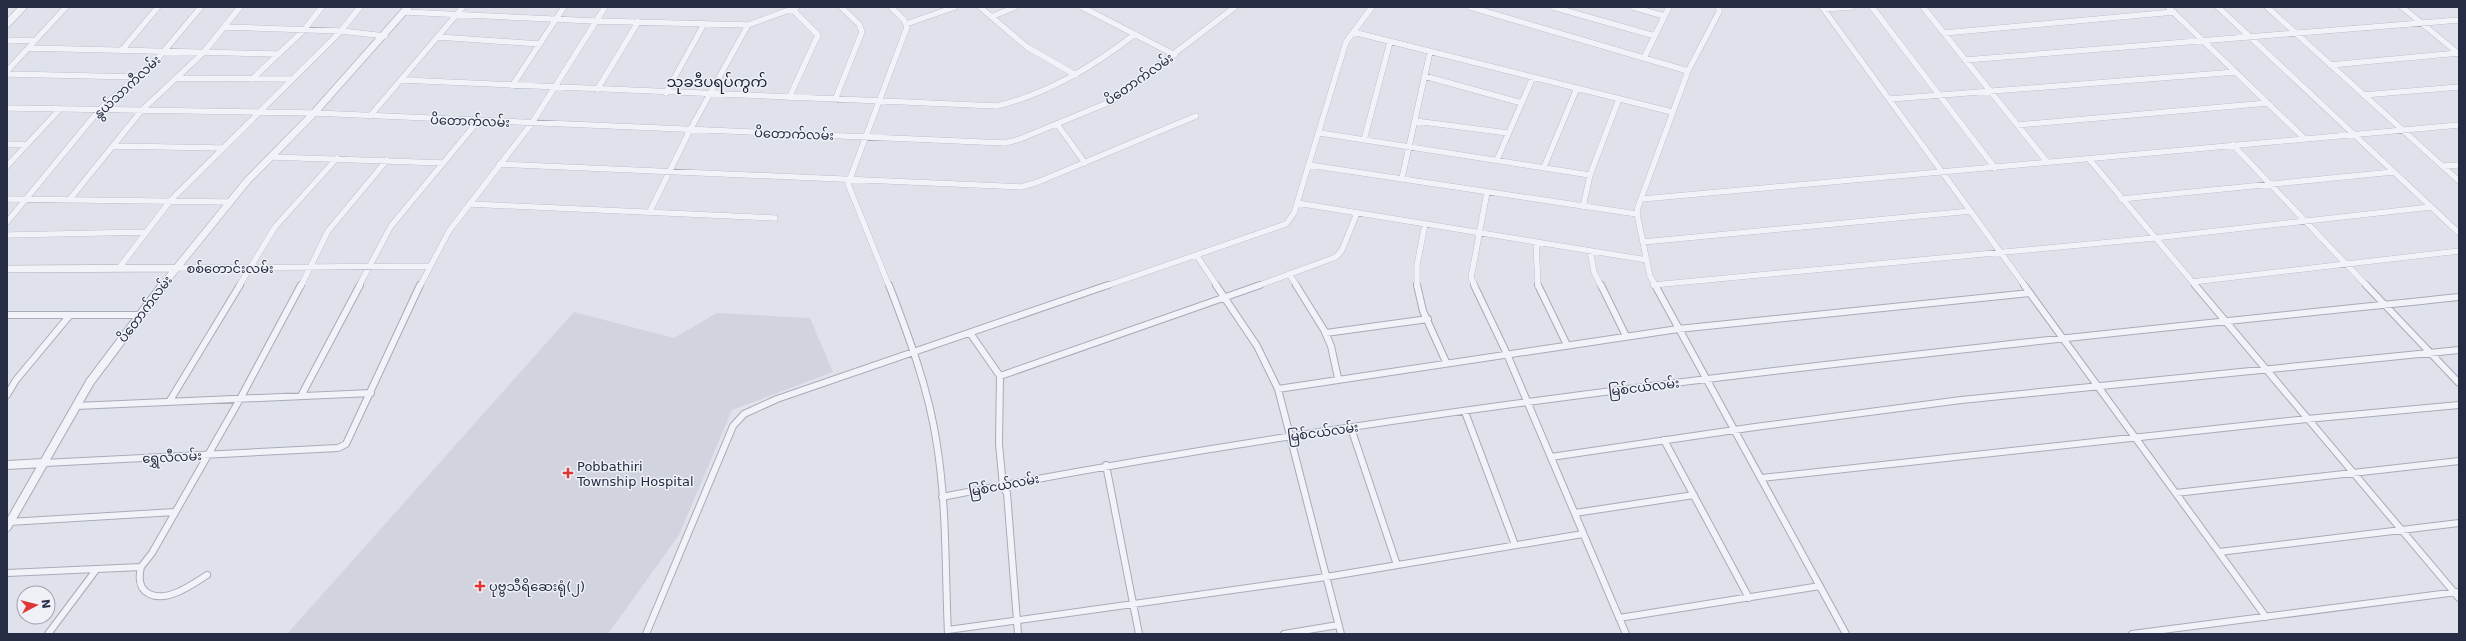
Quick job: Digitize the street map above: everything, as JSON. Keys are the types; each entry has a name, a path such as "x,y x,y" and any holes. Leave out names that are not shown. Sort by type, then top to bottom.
{"street":[{"path":"7,24 23,7"},
{"path":"7,70 66,7"},
{"path":"122,50 158,7"},
{"name":"နွယ်သာကီလမ်း","path":"7,222 28,199 100,109 164,51 201,7"},
{"path":"68,200 142,110 204,52 240,7"},
{"path":"252,79 304,30 322,7"},
{"path":"119,268 170,201 341,31 360,7"},
{"path":"370,116 458,15 462,7"},
{"path":"512,86 564,7"},
{"path":"76,406 371,393 429,266 449,231 532,123 604,7"},
{"path":"834,100 862,32 859,24 841,7"},
{"path":"891,7 907,27 848,184 915,352 937,444 942,497 948,632 1017,620 1326,577 1583,534"},
{"path":"906,24 955,7"},
{"path":"980,7 1027,47 1076,75"},
{"path":"991,17 1015,7"},
{"path":"1082,7 1175,55"},
{"name":"ပိတောက်လမ်း","path":"7,108 314,113 1005,143 1057,124 1112,101 1175,55 1235,7"},
{"path":"646,634 733,426 744,414 777,400 1286,224 1294,213 1320,133 1346,42 1372,7"},
{"path":"1470,7 1688,71"},
{"path":"1552,7 1655,36"},
{"path":"1633,7 1664,16"},
{"path":"1644,58 1669,7"},
{"path":"1719,7 1719,12 1688,71 1642,198 1638,214 1643,242 1653,285 1846,634"},
{"path":"1823,8 1852,7"},
{"path":"1872,7 1995,168"},
{"path":"1923,7 2047,162"},
{"path":"2168,7 2304,138"},
{"path":"2218,7 2459,233"},
{"path":"2267,7 2459,181"},
{"path":"2402,7 2459,53"},
{"path":"406,10 458,15 595,21 748,25 793,8 818,35 789,98"},
{"path":"1823,8 2266,617"},
{"name":"ပိတောက်လမ်း","path":"8,524 90,382 176,268 228,202 314,113 385,36 406,10"},
{"path":"1944,33 2174,12"},
{"path":"1965,60 2459,20"},
{"path":"597,90 638,22"},
{"path":"666,93 704,24"},
{"path":"650,211 690,130 748,25"},
{"path":"224,27 341,31 385,36"},
{"path":"1354,32 1672,112"},
{"path":"401,80 709,95 997,106 1014,103 1076,75 1103,59 1134,35"},
{"path":"438,38 540,44"},
{"path":"7,41 35,40"},
{"path":"1364,140 1390,42"},
{"path":"28,48 278,54"},
{"path":"1402,178 1430,52"},
{"path":"2330,65 2459,53"},
{"path":"1890,99 2236,72"},
{"path":"7,74 137,77"},
{"path":"1424,76 1522,102"},
{"path":"1497,160 1533,77"},
{"path":"177,78 292,79"},
{"path":"2363,95 2459,87"},
{"path":"1544,167 1577,88"},
{"path":"1583,207 1590,175 1619,99"},
{"path":"2017,125 2268,103"},
{"path":"7,166 60,108"},
{"path":"499,164 1021,187 1085,163 1196,116"},
{"path":"301,396 391,226 478,121"},
{"path":"1415,121 1508,133"},
{"path":"1057,124 1085,163"},
{"path":"1642,198 1995,168 2401,129 2459,125"},
{"path":"1320,133 1590,175"},
{"path":"7,144 26,145"},
{"path":"2233,145 2459,383"},
{"path":"113,146 222,148"},
{"path":"271,157 444,162"},
{"path":"169,402 275,227 336,158"},
{"path":"2089,159 2266,371 2457,594"},
{"path":"206,575 178,592 159,595 146,593 140,588 137,582 141,567 152,553 209,455 312,267 328,231 387,160"},
{"path":"1309,165 1638,214"},
{"path":"2443,166 2459,165"},
{"path":"2121,199 2269,183 2393,172"},
{"path":"1487,192 1471,278 1528,402 1626,634"},
{"path":"7,199 228,202"},
{"path":"1297,203 1647,260"},
{"path":"469,204 650,211 775,218"},
{"path":"1653,285 2000,251 2154,238 2431,207"},
{"path":"1643,242 1971,211"},
{"path":"1000,376 1225,298 1336,257 1342,250 1357,213"},
{"path":"1425,224 1417,260 1416,280 1420,300 1446,362"},
{"path":"7,235 146,232"},
{"path":"1536,242 1538,286 1567,345"},
{"path":"1590,251 1594,272 1626,336"},
{"path":"2192,282 2345,263 2459,251"},
{"path":"1197,256 1257,346 1278,388 1341,634"},
{"name":"စစ်တောင်းလမ်း","path":"7,269 429,266"},
{"path":"1289,274 1326,333 1331,346 1338,378"},
{"path":"1278,388 1446,362 1678,329 2030,293"},
{"name":"မြစ်ငယ်လမ်း","path":"942,497 1003,487 1106,465 1528,402 1706,379 2063,338 2459,297"},
{"path":"7,315 141,315"},
{"path":"7,395 16,380 70,315"},
{"path":"1326,333 1428,319"},
{"path":"970,333 1000,376 999,444 1003,487 1007,493 1018,634"},
{"path":"1551,457 1734,429 2097,385 2266,371 2459,350"},
{"name":"ရွှေလီလမ်း","path":"7,465 338,448 349,441 371,393"},
{"path":"1761,478 2307,419 2459,405"},
{"path":"1465,412 1515,545"},
{"path":"1351,428 1397,565"},
{"path":"1664,440 1749,598"},
{"path":"2176,492 2354,474 2459,461"},
{"path":"1106,465 1139,634"},
{"path":"1575,513 1694,496"},
{"path":"8,524 175,512"},
{"path":"2219,552 2459,523"},
{"path":"7,573 141,567"},
{"path":"48,634 96,570"},
{"path":"1619,618 1820,586"},
{"path":"2132,634 2457,594"},
{"path":"1284,634 1338,625"}],"shaded area":[{"name":"Pobbathiri Township Hospital","path":"574,312 674,338 717,313 810,318 833,372 732,410 679,535 608,634 287,634"}],"place":[{"name":"Pobbathiri Township Hospital","path":"568,473"},
{"name":"ပုဗ္ဗသီရိဆေးရုံ(၂)","path":"480,586"}],"district":[{"name":"သုခဒီပရပ်ကွက်","path":"717,82"}]}
